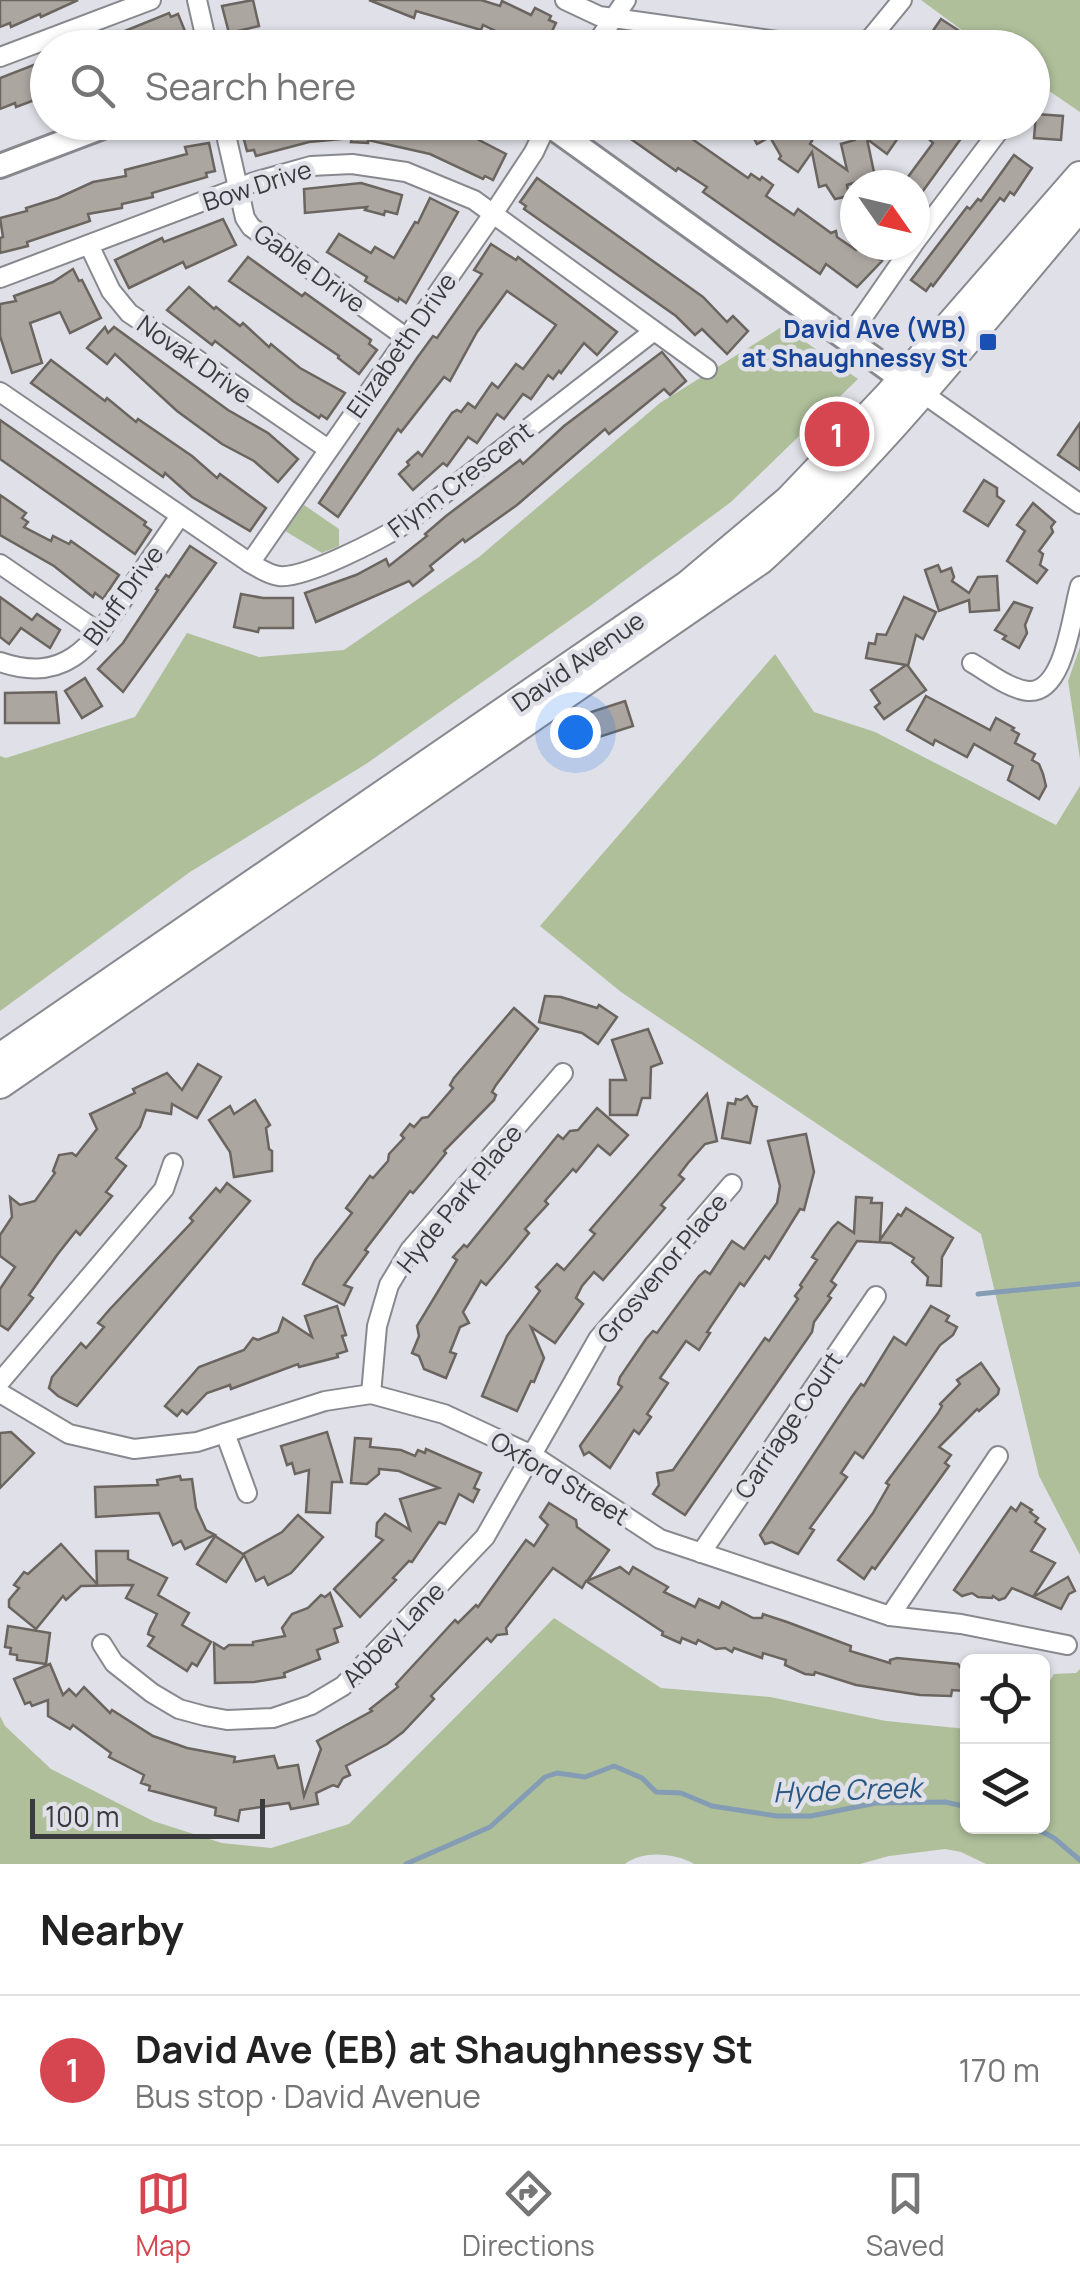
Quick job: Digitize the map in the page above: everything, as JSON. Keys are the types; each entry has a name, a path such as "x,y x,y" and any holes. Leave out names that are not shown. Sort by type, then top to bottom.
{"main road":[{"name":"David Avenue","path":"0,1084 760,560 812,513 1080,176"},
{"name":"David Avenue","path":"0,1058 688,586 789,500 912,386 1080,206"}],"street":[{"path":"70,30 151,0"},
{"path":"197,0 204,30"},
{"path":"566,0 579,9 613,19 695,30"},
{"path":"605,30 626,0"},
{"path":"877,30 902,0"},
{"path":"0,56 30,45"},
{"path":"0,166 69,140"},
{"name":"Gable Drive","path":"227,140 244,218 258,234 407,338"},
{"name":"Elizabeth Drive","path":"250,563 493,214 537,140"},
{"path":"571,140 1080,504"},
{"path":"930,223 992,140"},
{"name":"Bow Drive","path":"0,278 237,188 311,166 352,164 406,172 460,192 707,369"},
{"name":"Novak Drive","path":"90,246 110,291 129,313 328,449"},
{"path":"847,340 903,260"},
{"name":"Flynn Crescent","path":"0,392 250,563 273,575 290,576 389,534 654,331"},
{"name":"Bluff Drive","path":"0,662 23,669 54,666 74,658 100,632 180,516"},
{"path":"0,564 100,632"},
{"path":"972,663 1019,689 1043,688 1058,672 1080,586"},
{"name":"Hyde Park Place","path":"371,1394 377,1326 389,1284 410,1250 564,1073"},
{"path":"0,1382 164,1189 173,1162"},
{"name":"Grosvenor Place","path":"534,1456 598,1339 732,1184"},
{"name":"Carriage Court","path":"701,1553 876,1296"},
{"name":"Oxford Street","path":"0,1393 70,1434 134,1449 198,1442 326,1400 371,1394 444,1414 534,1456 660,1540 890,1616 961,1624 1067,1645"},
{"path":"225,1433 246,1493"},
{"name":"Abbey Lane","path":"102,1644 126,1675 179,1708 205,1716 227,1720 273,1718 311,1705 361,1671 485,1537 534,1456"},
{"path":"890,1616 998,1456"}],"green space":[{"path":"921,0 1080,0 1080,112 1050,92 1050,30 962,30"},
{"path":"783,326 858,379 731,502 366,764 190,872 0,1011 0,756 6,758 135,717 187,633 259,657 344,650 479,557 660,403"},
{"path":"304,505 339,529 339,546 322,553 285,531"},
{"path":"1080,647 1080,759 1068,681"},
{"path":"775,654 814,712 875,732 1056,825 1080,786 1080,1555 1039,1476 981,1234 621,992 540,926"},
{"path":"554,1618 661,1688 770,1697 886,1721 960,1728 960,1834 1050,1834 1050,1680 1054,1674 1076,1673 1080,1669 1080,1864 986,1864 945,1849 860,1864 694,1864 659,1855 625,1864 0,1864 0,1716 5,1726 51,1769 153,1821 222,1843 271,1848 349,1824"}],"building":[{"path":"0,0 78,0 41,17 40,14 11,27 10,23 0,27"},
{"path":"253,0 259,26 228,30 222,6"},
{"path":"369,0 481,0 500,6 502,1 531,15 535,8 556,23 553,30 493,30 483,25 481,30 416,11 414,18"},
{"path":"169,13 171,17 178,14 185,30 127,30"},
{"path":"941,19 958,30 933,30"},
{"path":"30,66 30,102 0,109 0,78"},
{"path":"1050,115 1063,116 1061,140 1050,139"},
{"path":"244,140 330,140 256,156 254,150 247,151"},
{"path":"368,140 479,140 506,154 493,180 430,154"},
{"path":"632,140 694,140 748,178 751,174 760,180 762,177 773,185 766,196 794,215 798,209 831,233 836,231 840,260 882,261 857,287 826,264 820,274 703,192 707,187 678,168 676,171"},
{"path":"772,140 812,140 810,144 847,170 840,170 840,198 835,199 826,185 819,187 812,152 798,172 779,159"},
{"path":"867,140 874,170 847,170 841,144"},
{"path":"868,140 897,140 887,154"},
{"path":"930,140 960,140 930,181 930,170 913,170 933,143"},
{"path":"209,143 215,171 206,173 207,177 152,193 153,197 122,204 122,208 88,214 90,221 0,253 0,218 27,211 26,208 93,182 126,176 125,170 187,154 185,147"},
{"path":"1014,155 1032,168 1014,195 1010,192 1004,201 1000,198 933,286 926,291 911,280 967,207 970,209 978,199 981,201"},
{"path":"537,178 703,297 727,322 733,316 748,331 727,354 702,329 695,335 676,316 524,209 526,206 520,202"},
{"path":"361,183 402,195 397,214 385,211 384,215 365,210 367,207 305,213 304,189"},
{"path":"430,198 458,212 406,303 365,281 367,277 327,252 339,234 371,253 375,247 394,258"},
{"path":"223,219 236,245 186,268 183,262 129,288 115,260 162,238 164,242"},
{"path":"491,244 516,260 518,257 617,332 597,355 584,343 561,373 553,379 548,375 531,399 523,394 504,419 497,414 477,443 468,437 447,466 443,463 413,490 399,474 409,465 407,462 418,452 422,456 452,413 461,412 468,403 475,408 492,383 498,388 516,364 523,369 556,325 507,291 477,332 450,381 444,377 401,432 398,429 338,517 319,503 417,358 433,336 437,338 482,274 474,270"},
{"path":"248,257 371,340 369,344 377,350 359,374 339,356 229,281"},
{"path":"73,269 101,318 70,333 60,312 30,323 42,363 12,373 0,336 0,304 16,301 14,296 53,282"},
{"path":"189,287 214,309 240,326 243,323 269,347 271,344 300,368 345,393 327,419 293,401 167,310"},
{"path":"105,327 108,333 114,327 228,410 268,433 298,459 278,482 254,461 222,444 177,411 115,354 107,364 87,348"},
{"path":"662,352 686,381 670,395 664,389 609,434 605,429 517,505 465,542 463,539 413,586 409,581 316,622 305,593 356,575 386,559 389,566 446,516 520,460 523,464 564,426"},
{"path":"51,360 105,401 107,398 136,422 138,419 217,478 220,474 266,508 250,531 192,497 165,473 163,477 31,383"},
{"path":"0,420 146,522 144,525 151,530 135,554 0,459"},
{"path":"1080,423 1080,470 1058,455"},
{"path":"984,480 997,488 997,496 1004,501 988,526 964,511"},
{"path":"0,495 26,513 22,518 28,522 24,527 51,541 53,536 69,544 71,541 119,575 103,599 95,593 93,597 54,566 0,535"},
{"path":"1033,503 1055,522 1053,532 1039,551 1043,554 1040,565 1047,570 1037,583 1007,561 1025,531 1017,525"},
{"path":"190,546 216,563 123,692 98,669 123,643 156,589"},
{"path":"938,565 941,572 951,568 952,581 969,593 978,577 997,576 999,610 970,612 969,600 939,611 925,570"},
{"path":"241,594 293,598 293,628 259,628 258,632 234,627"},
{"path":"0,597 32,620 37,614 60,630 50,648 21,628 9,644 0,637"},
{"path":"904,597 936,612 923,639 916,635 908,666 926,690 884,719 875,707 880,703 871,690 906,665 866,658 869,643 875,644 877,634 886,635"},
{"path":"1014,602 1032,608 1019,648 995,630"},
{"path":"85,678 102,706 82,718 65,691"},
{"path":"56,692 59,723 5,723 5,693"},
{"path":"926,696 990,730 996,718 1014,728 1019,734 1015,743 1035,754 1032,760 1039,764 1043,774 1046,786 1039,799 1008,780 1013,766 974,744 967,757 935,740 933,745 907,730"},
{"path":"625,701 633,726 596,738 588,713"},
{"path":"545,996 597,1008 599,1005 617,1017 598,1044 582,1033 539,1022"},
{"path":"514,1008 538,1029 496,1085 492,1092 496,1095 494,1100 444,1151 365,1250 368,1252 344,1285 352,1288 344,1305 303,1284 315,1260 352,1213 346,1208 370,1176 373,1178 388,1161 389,1154 404,1138 401,1135 410,1124 414,1127 428,1117 453,1088 450,1085 454,1078"},
{"path":"648,1029 662,1063 651,1067 650,1098 642,1098 637,1115 610,1115 610,1080 626,1080 612,1040"},
{"path":"198,1064 221,1077 197,1118 172,1104 171,1114 146,1110 140,1127 116,1158 126,1166 106,1192 112,1196 80,1235 76,1231 57,1255 29,1295 33,1298 8,1330 0,1325 0,1289 15,1267 0,1256 0,1235 12,1217 10,1197 20,1205 35,1201 55,1173 59,1155 76,1156 97,1129 90,1114 167,1073 182,1090"},
{"path":"707,1094 717,1141 705,1144 688,1163 679,1175 684,1179 661,1205 665,1208 603,1280 594,1272 582,1286 576,1298 583,1304 555,1343 531,1327 544,1358 517,1411 482,1396 507,1336 540,1291 536,1287 557,1264 564,1270 595,1234 590,1230"},
{"path":"747,1096 757,1107 750,1143 722,1138 728,1103 735,1104 736,1099"},
{"path":"255,1100 270,1125 266,1128 272,1171 234,1177 230,1152 209,1120 230,1106 234,1114"},
{"path":"597,1108 628,1135 610,1155 598,1145 576,1172 573,1169 545,1201 548,1204 525,1229 529,1233 507,1260 486,1285 481,1281 463,1312 469,1323 460,1327 450,1352 456,1354 446,1378 424,1369 419,1356 412,1353 419,1336 417,1326 457,1260 453,1257 464,1245 467,1247 558,1135 563,1139 570,1131 578,1130"},
{"path":"806,1134 814,1172 804,1210 800,1209 769,1259 765,1256 744,1286 740,1283 699,1350 686,1341 660,1378 668,1383 647,1414 651,1417 639,1434 634,1430 610,1468 589,1452 584,1455 580,1446 622,1387 618,1384 620,1377 646,1339 653,1331 657,1333 699,1276 705,1271 710,1274 732,1241 744,1249 777,1203 780,1186 768,1141"},
{"path":"227,1183 250,1201 77,1406 58,1396 49,1388 52,1377 81,1343 86,1348 104,1327 98,1323 193,1221 190,1218 216,1188 220,1192"},
{"path":"856,1197 882,1203 880,1240 906,1208 953,1238 942,1257 941,1286 927,1285 928,1277 912,1262 914,1258 891,1243 857,1241 831,1281 836,1285 812,1332 685,1515 653,1494 659,1485 657,1473 673,1470 765,1338 769,1341 798,1299 795,1296 800,1285 817,1260 812,1257 832,1228 838,1222 854,1233"},
{"path":"337,1306 347,1351 337,1354 338,1357 299,1367 298,1364 231,1389 230,1385 207,1393 187,1414 182,1410 177,1416 165,1406 199,1367 244,1350 253,1338 258,1340 278,1332 283,1318 312,1337 305,1316"},
{"path":"931,1306 949,1316 946,1321 957,1327 953,1335 940,1345 863,1458 855,1452 841,1473 847,1477 810,1528 814,1530 798,1554 772,1542 765,1544 760,1535 851,1398 861,1384 864,1386 894,1337 906,1345"},
{"path":"981,1363 999,1389 998,1394 939,1447 951,1455 945,1463 949,1466 864,1579 838,1560 873,1513 889,1485 886,1483 938,1413 940,1404 960,1384 957,1380"},
{"path":"11,1432 34,1453 0,1488 0,1433"},
{"path":"327,1432 342,1482 332,1482 330,1513 306,1512 309,1470 295,1474 292,1463 287,1465 281,1446"},
{"path":"355,1438 371,1439 370,1447 401,1450 415,1456 418,1450 425,1453 426,1449 481,1473 473,1502 459,1494 445,1524 439,1522 412,1562 360,1617 334,1589 383,1540 376,1536 377,1523 385,1514 410,1530 400,1499 439,1488 399,1471 379,1469 379,1474 367,1484 351,1483"},
{"path":"180,1476 181,1480 192,1479 196,1508 206,1530 215,1535 185,1549 181,1541 173,1545 159,1513 96,1517 95,1487 158,1485 157,1480"},
{"path":"549,1503 576,1520 577,1527 609,1550 587,1581 620,1567 629,1574 633,1567 668,1587 664,1592 695,1607 699,1599 719,1608 722,1602 753,1618 762,1618 763,1614 851,1646 850,1651 890,1663 897,1658 958,1664 960,1691 952,1690 951,1696 920,1695 856,1685 815,1672 805,1674 785,1665 786,1660 763,1653 762,1658 682,1638 680,1643 662,1635 663,1632 586,1581 582,1588 553,1568 506,1628 507,1634 497,1635 491,1642 487,1638 431,1696 434,1699 403,1732 346,1766 350,1775 338,1787 333,1785 316,1793 318,1804 291,1809 289,1803 240,1810 238,1821 215,1815 216,1808 149,1790 150,1786 141,1783 144,1775 109,1757 111,1753 73,1725 70,1729 48,1716 48,1700 32,1706 30,1702 25,1704 14,1679 50,1664 63,1695 69,1689 76,1696 84,1687 110,1713 112,1710 153,1736 187,1748 235,1757 234,1762 274,1756 278,1768 298,1765 304,1796 321,1749 317,1741 372,1711 398,1687 396,1684 455,1620 458,1623 478,1607 526,1540 534,1546 548,1525 540,1517"},
{"path":"1021,1503 1032,1510 1038,1518 1035,1522 1045,1529 1031,1551 1055,1563 1033,1597 1012,1588 999,1600 972,1593 962,1596 954,1590 1011,1507 1016,1511"},
{"path":"298,1515 323,1537 291,1573 268,1585 264,1577 256,1581 244,1555 226,1582 197,1564 215,1536 243,1554 282,1532"},
{"path":"61,1544 97,1584 96,1551 128,1551 128,1559 167,1578 158,1595 189,1613 182,1625 211,1642 197,1666 192,1663 187,1671 148,1646 154,1637 148,1634 157,1614 126,1598 133,1585 81,1586 66,1600 63,1596 36,1629 9,1607 9,1600 19,1588 14,1585 24,1572 28,1574"},
{"path":"1068,1577 1075,1591 1061,1609 1033,1597"},
{"path":"330,1593 342,1626 334,1629 338,1642 317,1650 320,1659 284,1673 285,1677 215,1683 214,1643 224,1649 285,1636 282,1628 292,1614"},
{"path":"8,1626 50,1633 46,1664 17,1660 17,1655 10,1654 11,1648 5,1647"}],"waterway":[{"path":"978,1294 1080,1284"},
{"name":"Hyde Creek","path":"406,1864 490,1827 545,1777 557,1773 585,1777 614,1766 642,1778 656,1792 681,1793 712,1806 777,1816 811,1816 876,1803 960,1805"},
{"name":"Hyde Creek","path":"1046,1834 1080,1860"}],"place":[{"name":"David Ave (WB) at Shaughnessy St","path":"988,342"},
{"name":"David Ave (EB) at Shaughnessy St","path":"837,434"}]}
